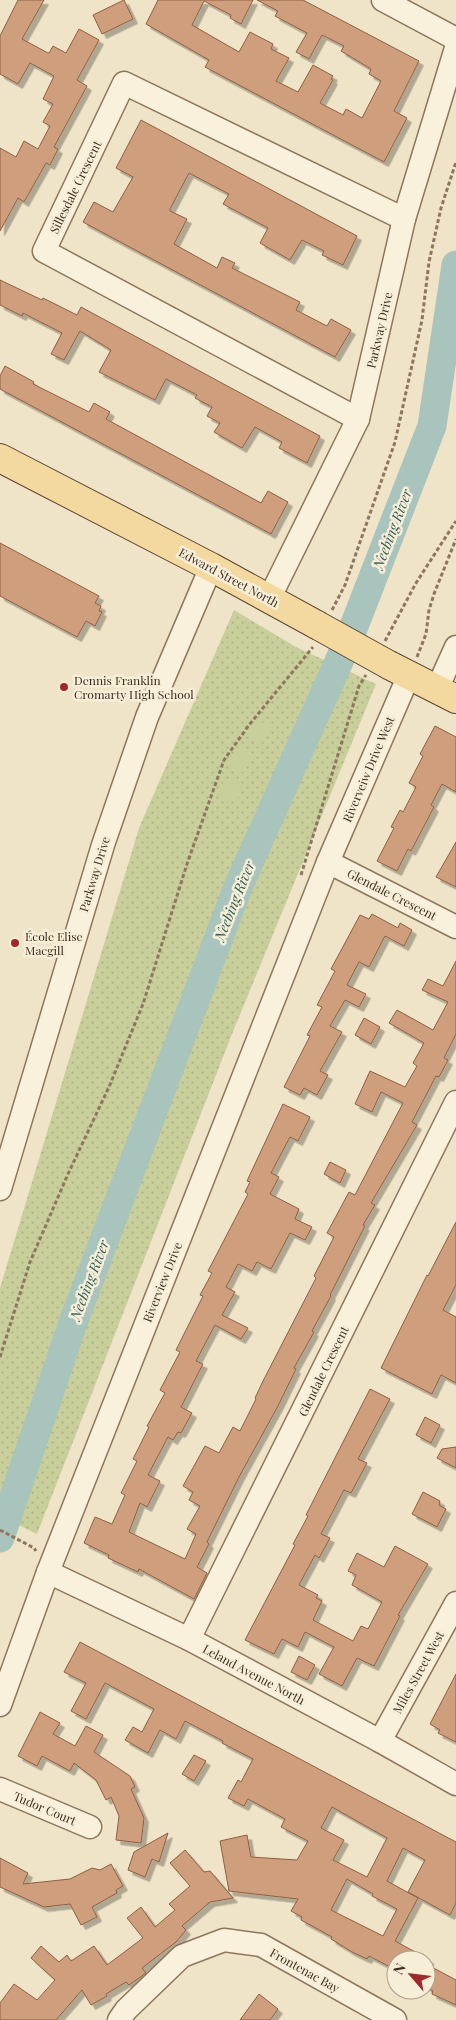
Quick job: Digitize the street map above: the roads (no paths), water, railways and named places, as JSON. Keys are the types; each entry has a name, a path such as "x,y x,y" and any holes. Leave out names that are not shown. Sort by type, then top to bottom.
{"main road":[{"name":"Edward Street North","path":"0,458 211,567 446,694"}],"street":[{"path":"383,0 456,39"},
{"name":"Parkway Drive","path":"269,599 358,419 404,219 456,48"},
{"name":"Sillesdale Crescent","path":"358,419 44,251 124,83 404,219"},
{"name":"Parkway Drive","path":"0,1189 103,845 147,717 211,567"},
{"path":"446,694 456,647"},
{"name":"Riverveiw Drive West","path":"328,862 399,670"},
{"name":"Glendale Crescent","path":"328,862 456,927"},
{"name":"Riverview Drive","path":"0,1705 48,1572 328,862"},
{"name":"Glendale Crescent","path":"189,1639 456,1102"},
{"name":"Leland Avenue North","path":"48,1572 189,1639 380,1741 456,1784"},
{"name":"Miles Street West","path":"380,1741 456,1604"},
{"name":"Tudor Court","path":"0,1789 90,1827"},
{"name":"Frontenac Bay","path":"120,2020 126,2010 182,1956 224,1940 261,1945 395,2020"}],"waterway":[{"name":"Neebing River","path":"0,1538 74,1320 238,887 349,639 432,426 456,265"}],"place":[{"name":"Dennis Franklin Cromarty High School","path":"64,687"},
{"name":"École Elise Macgill","path":"15,943"}]}
